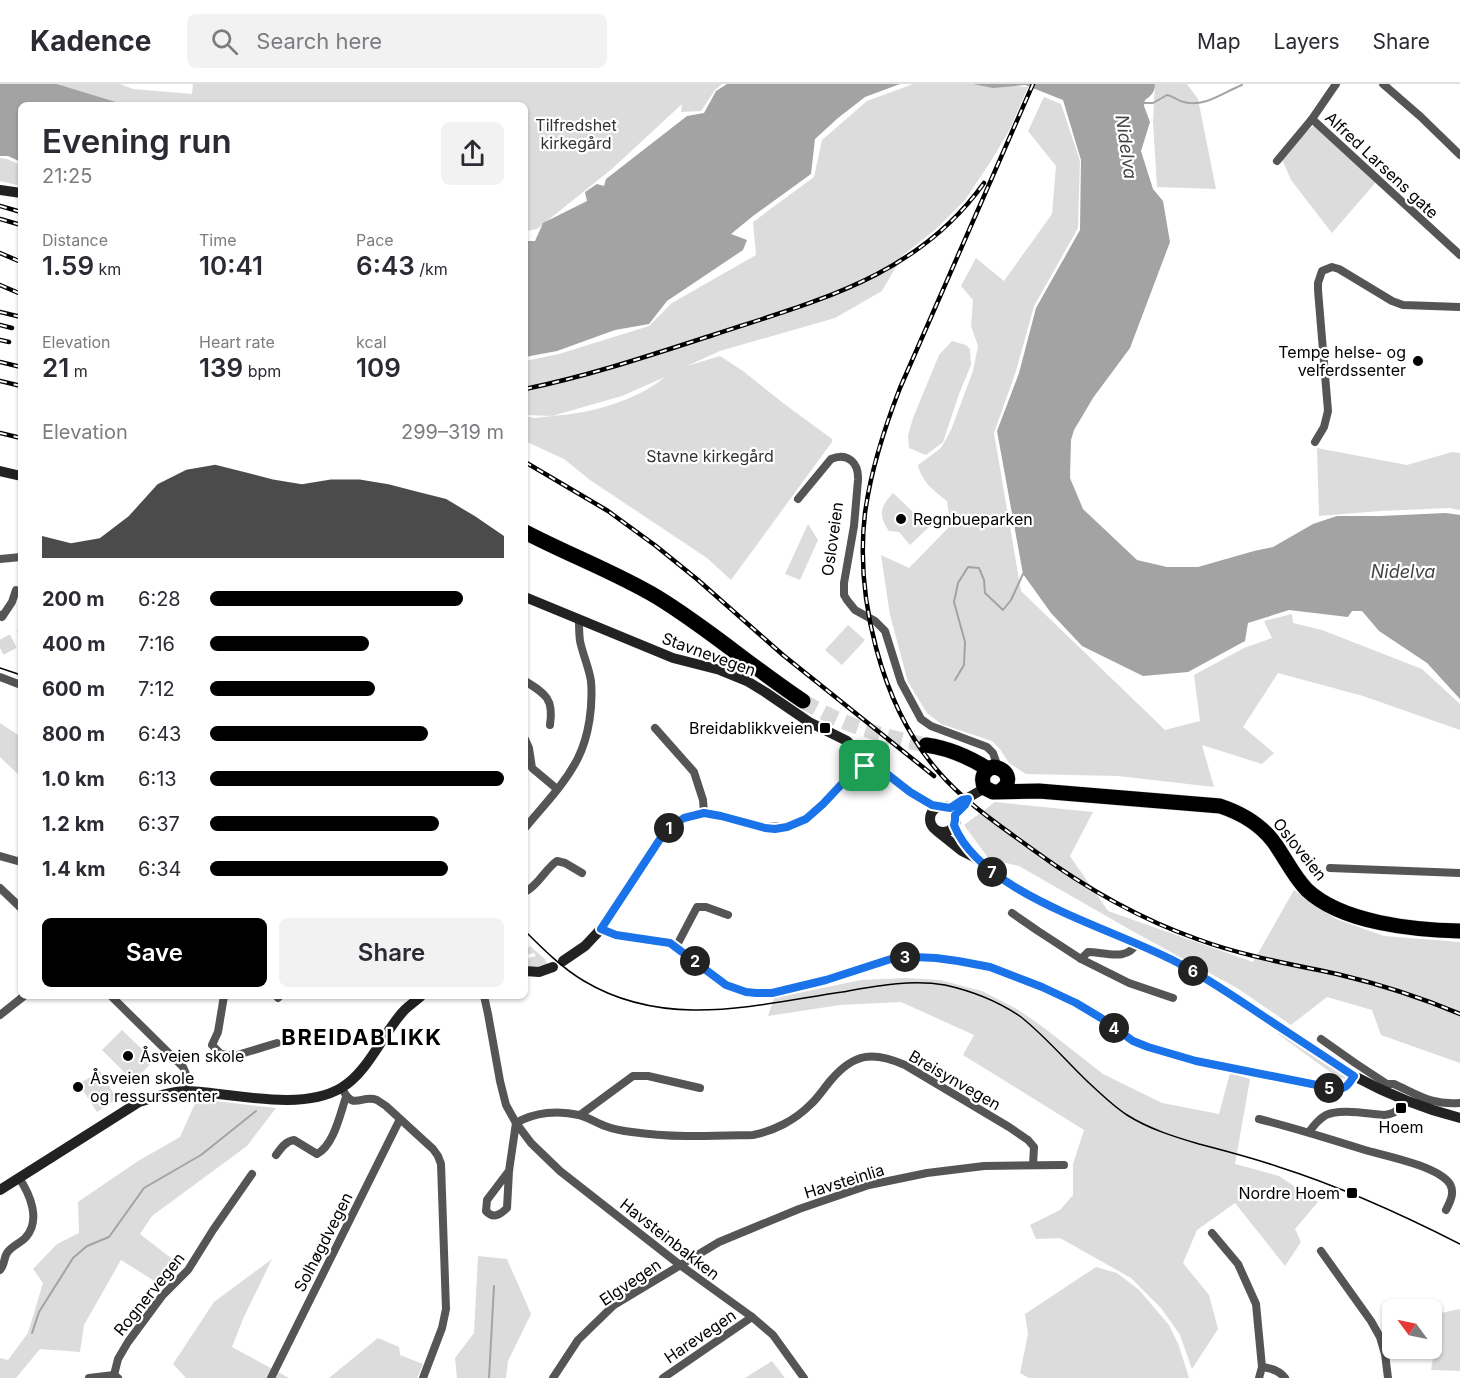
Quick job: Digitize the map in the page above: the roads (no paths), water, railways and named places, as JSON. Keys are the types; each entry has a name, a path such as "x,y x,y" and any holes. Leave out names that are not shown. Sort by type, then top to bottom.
{"highway":[{"path":"528,534 552,547"},
{"path":"528,541 552,547 620,576 696,623 802,701"},
{"path":"926,745 960,755 993,779"},
{"name":"Osloveien","path":"993,779 1039,791 1207,804 1232,810 1265,832 1299,880 1312,894 1327,903 1362,918 1392,926 1460,932"}],"street":[{"path":"1277,161 1312,119 1336,84"},
{"path":"1383,84 1460,155"},
{"name":"Alfred Larsens gate","path":"1312,119 1460,255"},
{"path":"0,190 18,193"},
{"path":"1315,442 1324,427 1328,411 1318,290 1322,271 1332,267 1403,305 1460,307"},
{"name":"Osloveien","path":"798,499 831,459 845,457 854,463 858,472 858,480 844,595 859,614 875,621 885,631 902,682 921,719 931,726 987,747 993,753 993,779"},
{"path":"0,471 18,476"},
{"path":"0,559 18,557"},
{"path":"1,616 12,602 16,590"},
{"name":"Stavnevegen","path":"528,598 673,658 720,670 747,681 809,722 847,741 855,749 865,766"},
{"path":"528,824 557,789 582,749 590,714 591,680 580,643 579,618"},
{"path":"0,677 18,684"},
{"path":"528,683 543,692 550,702 552,715 550,725"},
{"path":"655,728 694,772 703,800 704,813"},
{"path":"528,744 532,768 557,789"},
{"path":"563,961 585,946 601,929 666,830 684,818 704,813 765,828 787,827 806,819 853,772 865,766 878,767 910,792 949,814 961,839 974,857"},
{"path":"930,819 933,810 949,814 965,805 968,799 993,779"},
{"path":"910,792 937,831 1009,884 1193,971 1354,1076 1384,1087 1394,1084 1432,1101 1460,1102"},
{"path":"937,831 947,831 949,814"},
{"path":"0,856 18,861"},
{"path":"528,890 557,861 582,873"},
{"path":"1330,868 1460,873"},
{"path":"0,888 18,905"},
{"path":"676,946 697,907 706,907 728,915"},
{"path":"1012,913 1081,959 1130,983 1173,998"},
{"path":"601,929 616,935 670,943 726,985 756,993 772,993 826,980 894,958 913,957 958,961 990,967 1076,1003 1133,1041 1196,1061 1337,1089 1346,1088 1354,1076"},
{"path":"1081,959 1088,952 1124,955 1137,943"},
{"path":"528,971 539,972 553,967"},
{"path":"0,1015 20,999"},
{"path":"114,999 183,1067 186,1074 186,1091"},
{"path":"224,999 218,1032 212,1046 221,1053 234,1056 278,1042"},
{"path":"276,1155 290,1140 318,1154 324,1150 330,1141 344,1092 401,1013 417,999"},
{"name":"Havsteinbakken","path":"484,999 506,1105 531,1143 560,1171 773,1335 804,1378"},
{"path":"1321,1039 1403,1100 1460,1118"},
{"name":"Breisynvegen","path":"516,1123 538,1113 552,1113 580,1115 605,1126 630,1132 677,1136 753,1135 764,1133 795,1118 812,1104 830,1080 849,1063 865,1056 882,1057 905,1065 1028,1140 1034,1147 1033,1165"},
{"path":"580,1115 633,1076 648,1076 700,1088"},
{"path":"0,1190 139,1102 162,1094 186,1091 296,1100 344,1092 357,1102 377,1100 438,1156 441,1164 446,1309 442,1328 423,1378"},
{"path":"1310,1132 1317,1122 1330,1113 1391,1114 1398,1110 1403,1100"},
{"name":"Solhøgdvegen","path":"271,1378 400,1119"},
{"path":"1259,1119 1413,1163 1436,1173 1448,1182 1452,1190 1453,1194 1446,1210"},
{"path":"509,1171 486,1200 486,1211 490,1215 501,1214 507,1208 509,1171 516,1123"},
{"name":"Havsteinlia","path":"680,1265 719,1242 799,1209 869,1185 927,1173 984,1166 1064,1165"},
{"name":"Rognervegen","path":"116,1376 118,1359 128,1342 162,1296 188,1270 252,1174"},
{"path":"0,1270 4,1265 6,1254 27,1236 33,1224 33,1212 24,1185 19,1178"},
{"path":"1212,1233 1238,1264 1256,1304 1262,1366 1259,1378"},
{"path":"1321,1251 1380,1337 1388,1378"},
{"name":"Elgvegen","path":"553,1378 578,1340 615,1305 680,1265"},
{"name":"Harevegen","path":"663,1378 752,1317"},
{"path":"1262,1366 1273,1369 1285,1378"},
{"path":"89,1378 116,1376"}],"water":[{"path":"0,84 57,84 116,102 18,102 18,161 8,156 0,156"},
{"path":"727,84 900,84 865,97 815,139 811,174 731,234 747,240 743,250 667,301 649,324 615,330 557,351 528,356 528,241 535,241 543,223 587,201 585,192 597,184 604,186 606,179 687,116 704,113 716,91"},
{"name":"Nidelva","path":"973,84 1155,84 1152,94 1145,100 1144,106 1150,122 1141,151 1153,189 1163,201 1170,242 1130,348 1093,398 1074,430 1071,440 1070,478 1083,509 1137,560 1167,567 1198,567 1273,547 1313,524 1337,516 1446,513 1460,515 1460,699 1427,663 1379,631 1362,611 1352,611 1348,617 1289,610 1248,623 1245,641 1188,672 1143,676 1082,646 1051,613 1023,574 997,431 1019,373 1036,308 1080,230 1081,160 1063,100 1025,85 993,88"}],"waterway":[{"path":"1144,103 1153,103 1167,95 1182,101 1199,103 1242,85"},
{"path":"955,680 964,665 965,642 954,602 958,583 968,567 979,568 984,580 985,593 1003,610 1011,600 1023,574"},
{"path":"32,1333 39,1312 73,1258 87,1246 109,1237 144,1188 201,1155 256,1111"},
{"path":"489,1378 494,1286"}],"tunnel":[{"path":"0,648 18,639"},
{"path":"803,701 832,717 862,729 926,745"}],"tram line":[{"path":"0,668 18,674"},
{"path":"528,934 560,964 584,981 615,996 647,1005 711,1010 777,1003 906,983 945,985 975,994 994,1001 1021,1017 1107,1099 1135,1120 1171,1135 1326,1183 1460,1244"}],"railway":[{"path":"1033,84 900,388 874,465 865,513 864,579 876,649 901,714 917,744 958,792 994,822 1091,889 1153,921 1214,945 1368,982 1460,1014"},
{"path":"528,388 666,350 789,310 862,282 928,242 957,215 984,183"},
{"path":"0,206 18,211"},
{"path":"0,219 18,224"},
{"path":"0,253 18,261"},
{"path":"0,285 18,293"},
{"path":"0,312 18,316"},
{"path":"0,325 12,328"},
{"path":"0,340 9,342"},
{"path":"0,362 18,366"},
{"path":"0,381 18,385"},
{"path":"0,433 18,437"},
{"path":"528,464 608,511 656,546 783,655 934,776"}],"place":[{"name":"Tempe helse- og velferdssenter","path":"1418,361"},
{"name":"Regnbueparken","path":"901,519"},
{"name":"Breidablikkveien","path":"825,728"},
{"name":"Åsveien skole","path":"128,1056"},
{"name":"Åsveien skole og ressurssenter","path":"78,1087"},
{"name":"Hoem","path":"1401,1108"},
{"name":"Nordre Hoem","path":"1352,1193"}],"district":[{"name":"BREIDABLIKK","path":"362,1037"}],"park label":[{"name":"Tilfredshet kirkegård","path":"576,134"},
{"name":"Stavne kirkegård","path":"710,456"}]}
